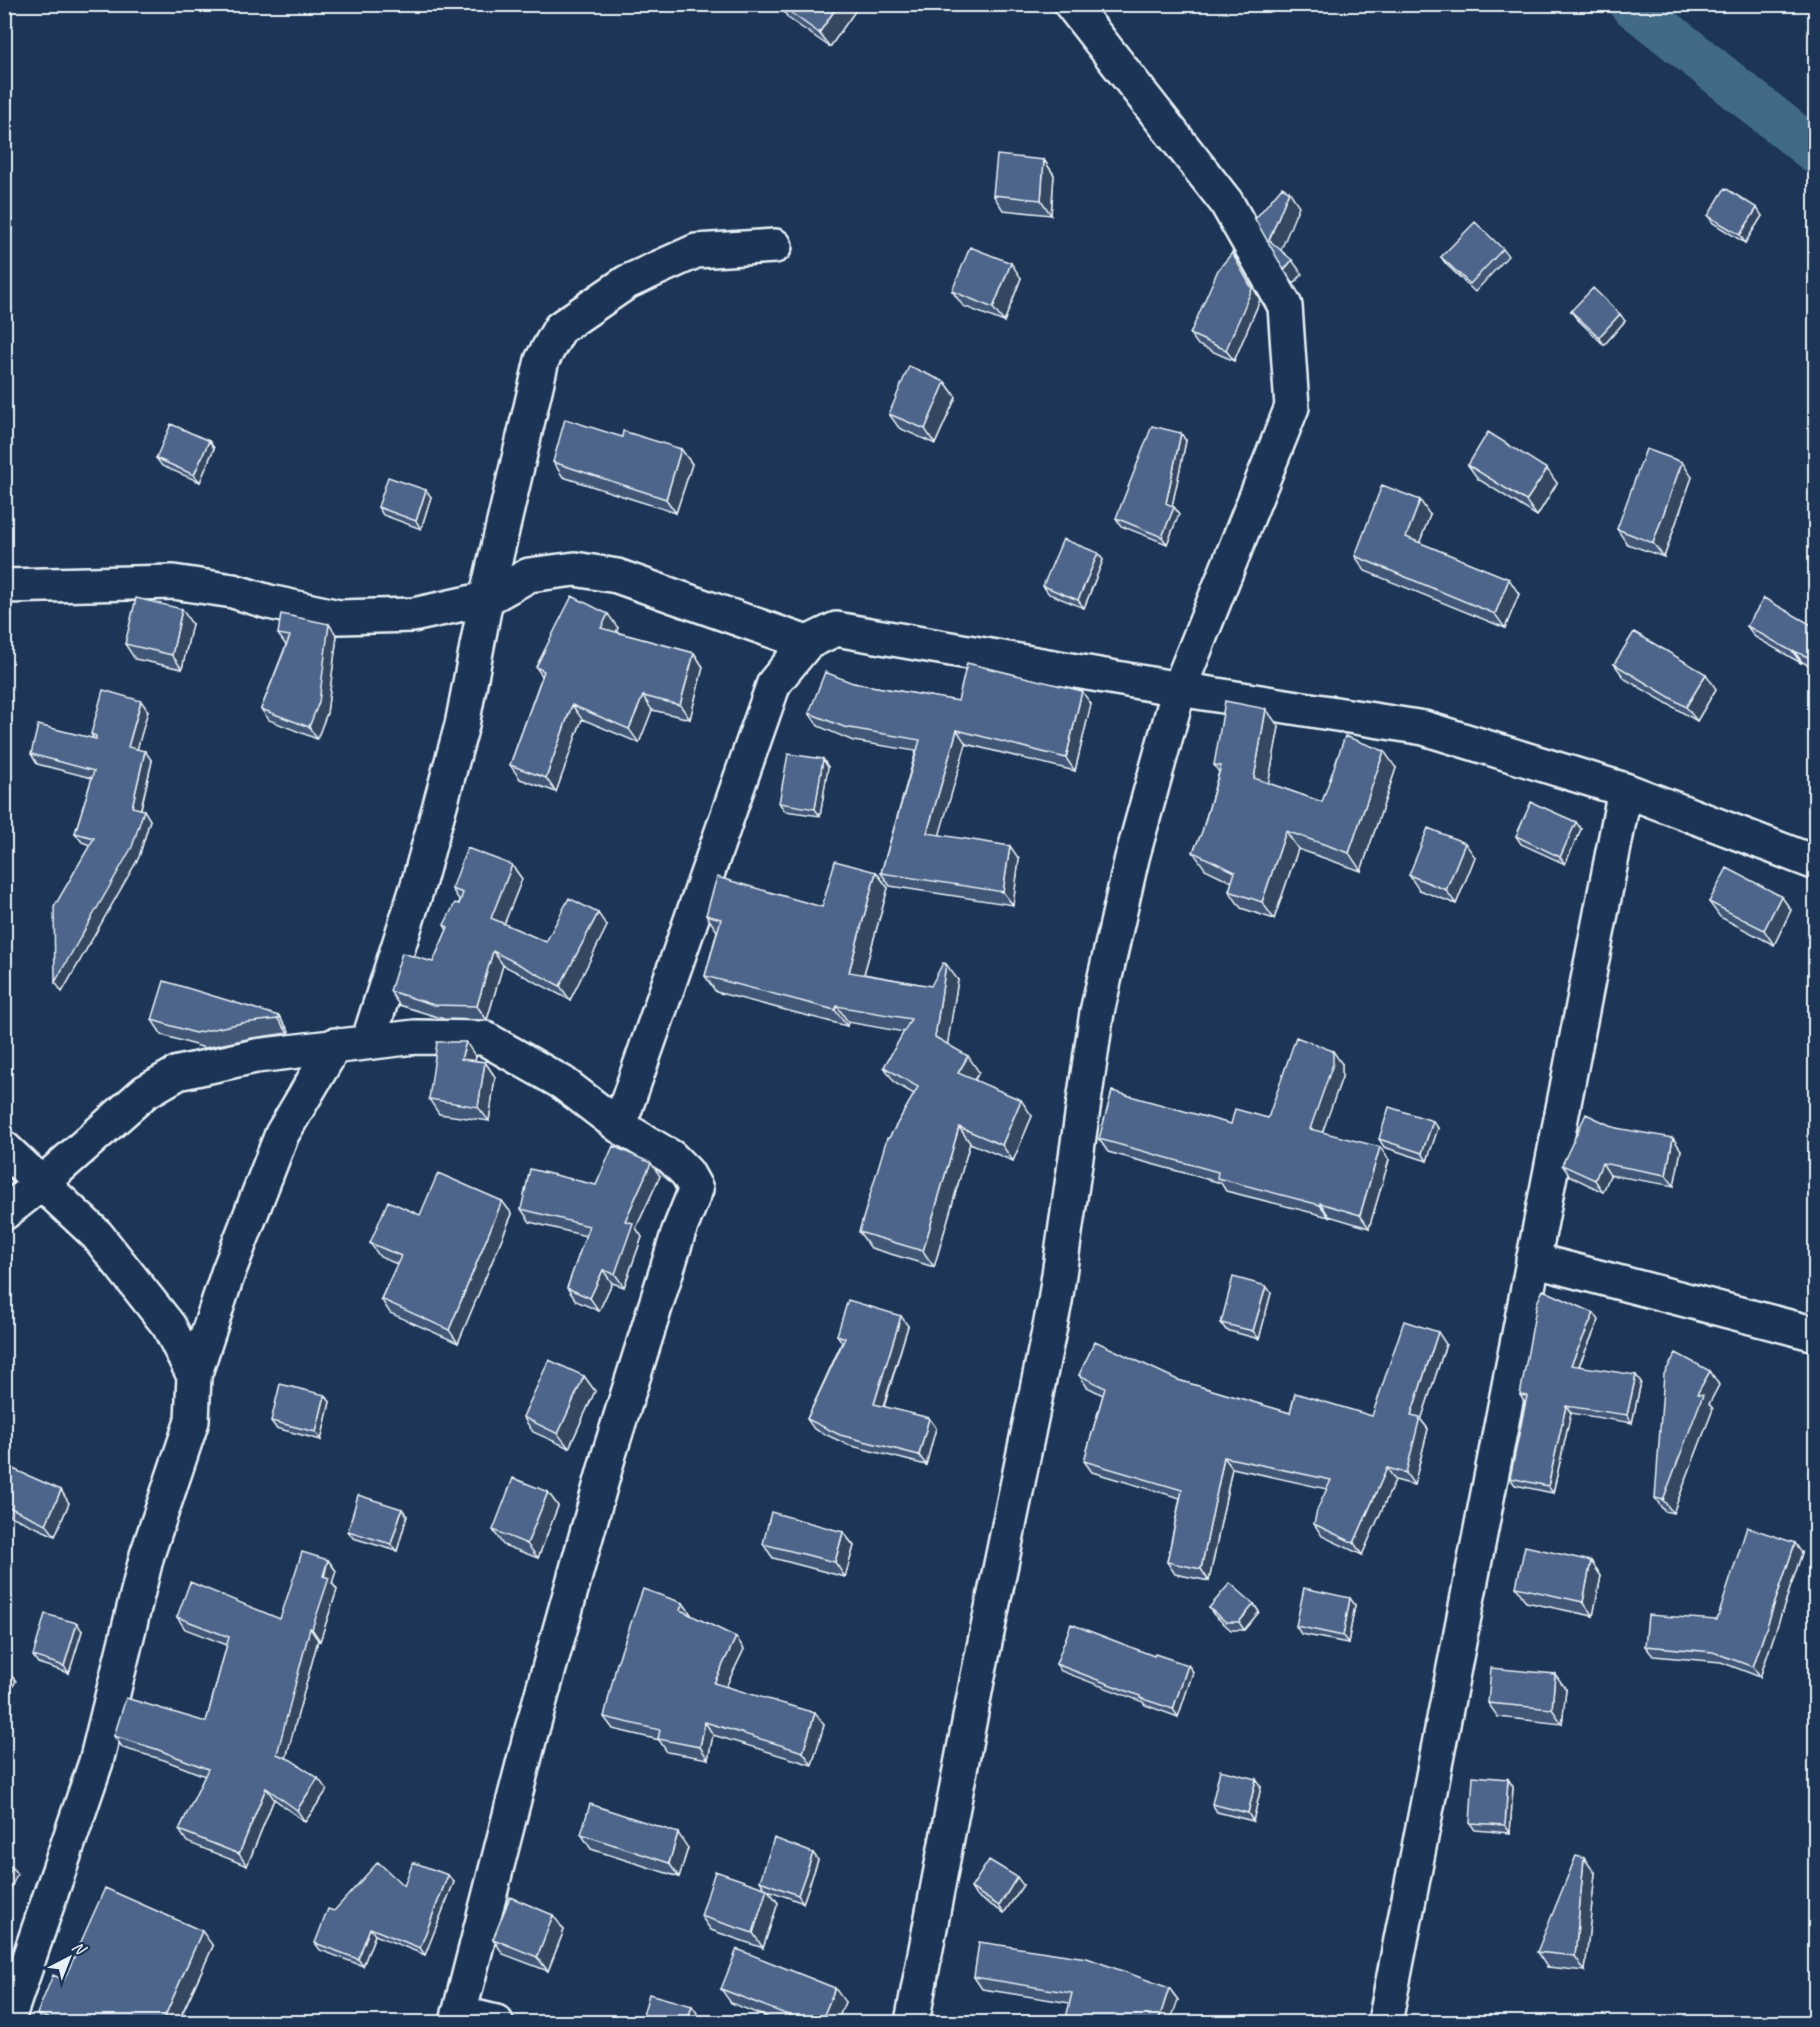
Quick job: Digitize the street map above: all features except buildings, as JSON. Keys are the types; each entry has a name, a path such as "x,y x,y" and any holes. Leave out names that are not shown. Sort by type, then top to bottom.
{"street":[{"path":"912,2022 977,1681 1055,1302 1097,1012 1132,858 1179,689 1292,407 1285,306 1226,202 1071,4"},
{"path":"368,1042 418,885 462,725 486,599 542,360 560,328 627,282 696,251 775,246"},
{"path":"4,586 173,582 233,591 269,602 339,617 412,615 486,599 529,575 575,569 617,576 807,642"},
{"path":"619,1126 774,683 807,642 836,629 1179,689 1424,728 1625,790 1815,862"},
{"path":"1385,2022 1625,790"},
{"path":"4,1213 42,1183 145,1092 178,1073 256,1056 415,1037 484,1038 563,1083 619,1126 671,1157 687,1173 696,1189 679,1231 610,1451 531,1733 458,2018 496,2022"},
{"path":"8,2022 96,1762 147,1555 192,1421 194,1376 228,1273 282,1134 335,1045"},
{"path":"4,1148 97,1235 169,1326 194,1376"},
{"path":"1533,1260 1815,1334"}],"waterway":[{"path":"1631,4 1816,152"}]}
